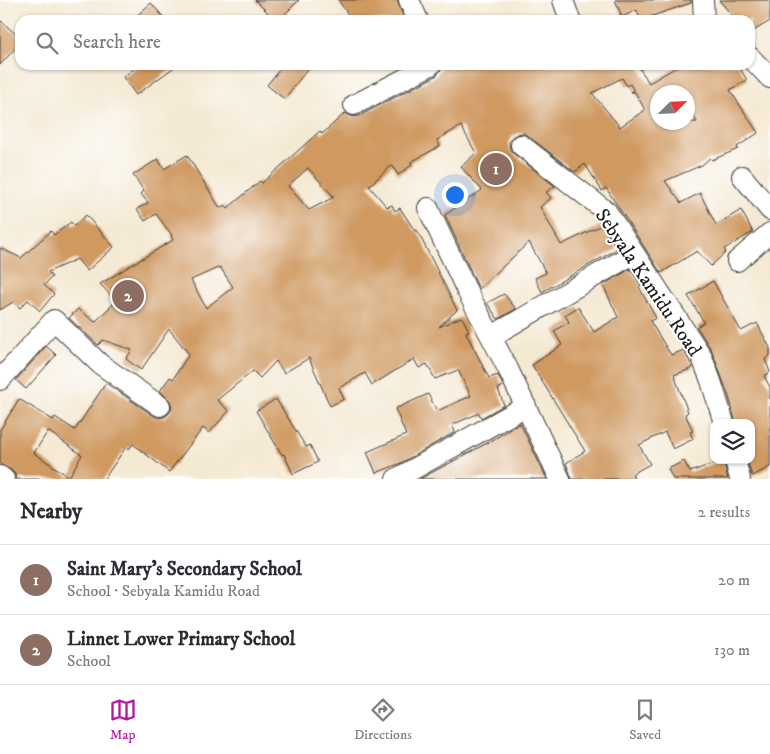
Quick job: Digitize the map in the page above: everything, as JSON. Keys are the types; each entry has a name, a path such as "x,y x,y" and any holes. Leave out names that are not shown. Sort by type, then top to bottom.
{"street":[{"path":"409,0 416,15"},
{"path":"563,0 568,15"},
{"path":"703,0 704,15"},
{"path":"755,62 770,78"},
{"path":"354,105 421,70"},
{"name":"Sebyala Kamidu Road","path":"521,145 544,161 606,212 701,355 723,419"},
{"path":"742,176 770,210"},
{"path":"428,208 560,479"},
{"path":"737,261 770,233"},
{"path":"492,336 633,254"},
{"path":"0,380 54,320 100,364 160,406"},
{"path":"396,479 526,406"},
{"path":"736,464 740,479"},
{"path":"0,476 4,479"}],"building":[{"path":"255,0 299,0 284,15 270,15"},
{"path":"338,0 397,0 403,15 348,15"},
{"path":"615,0 691,0 691,3 655,15 638,15 637,10 626,15 621,15"},
{"path":"719,0 770,0 770,21 755,30 755,15 732,15"},
{"path":"151,3 162,15 138,15"},
{"path":"0,20 15,34 15,48 0,65"},
{"path":"132,70 170,70 136,95 123,77"},
{"path":"279,70 307,70 284,99 267,85"},
{"path":"440,70 641,70 649,83 671,70 741,70 747,80 730,90 758,133 737,147 738,149 712,160 710,158 702,165 665,181 681,203 700,193 716,225 741,210 753,232 724,249 726,252 711,266 697,251 661,273 606,188 602,191 585,164 575,172 528,136 523,133 517,134 512,137 509,143 510,150 555,186 546,192 551,198 540,207 561,245 602,225 617,249 542,292 535,278 546,273 529,242 479,289 445,215 482,190 461,167 476,153 461,126 437,140 440,146 411,162 412,165 398,175 392,165 369,186 387,207 392,205 395,211 400,208 415,231 417,230 457,310 439,327 461,317 463,319 469,331 466,332 467,335 489,378 498,375 503,386 498,389 504,405 481,418 479,413 452,425 455,432 401,463 376,473 367,452 406,435 395,409 428,394 437,411 471,396 458,370 435,379 427,364 419,368 414,359 372,385 365,373 339,388 344,399 330,406 309,358 284,373 276,361 260,378 253,371 217,400 229,411 209,433 203,428 169,472 133,444 129,449 126,447 104,479 16,479 15,474 11,470 0,464 0,430 19,399 53,420 55,417 75,430 106,383 154,416 159,418 165,417 170,412 172,407 170,401 160,391 170,377 173,379 189,354 169,329 141,370 126,359 132,350 103,340 98,345 69,318 78,309 95,322 116,301 100,284 173,240 172,235 156,214 145,221 137,209 148,203 141,194 144,191 133,175 158,159 164,169 187,155 220,208 225,205 228,208 260,181 262,183 320,131 322,134 345,113 353,117 359,116 436,76","holes":["622,78 627,86 630,84 634,91 631,92 635,92 645,110 620,127 592,93","308,168 334,197 309,210 288,186","220,267 233,287 206,308 191,280","48,431 82,455 69,477 34,453"]},
{"path":"86,215 114,247 87,271 77,259 48,272 52,277 44,285 54,294 40,311 28,300 20,308 13,302 0,310 0,248 21,258 51,231 54,235 71,222 74,226"},
{"path":"630,269 641,285 639,287 656,318 650,321 671,355 684,350 693,368 674,375 688,412 685,414 693,431 690,432 693,439 673,449 665,432 639,445 650,464 632,474 634,479 572,479 566,463 585,451 532,365 562,345 554,331 569,322 565,315 578,307 594,332 618,317 603,285"},
{"path":"713,281 741,331 757,323 770,348 770,356 765,359 770,372 764,376 770,387 770,467 752,476 748,464 755,464 755,419 735,419 712,351 697,327 704,322 688,296"},
{"path":"504,294 516,309 498,319 487,303"},
{"path":"46,346 56,355 26,389 16,380"},
{"path":"276,399 306,447 310,445 318,462 293,474 284,454 282,455 256,411"},
{"path":"520,423 547,479 420,479 491,441"},
{"path":"684,461 690,472 712,464 724,464 728,479 673,479 668,469"}],"place":[{"name":"Saint Mary's Secondary School","path":"496,169"},
{"name":"Linnet Lower Primary School","path":"128,296"}]}
